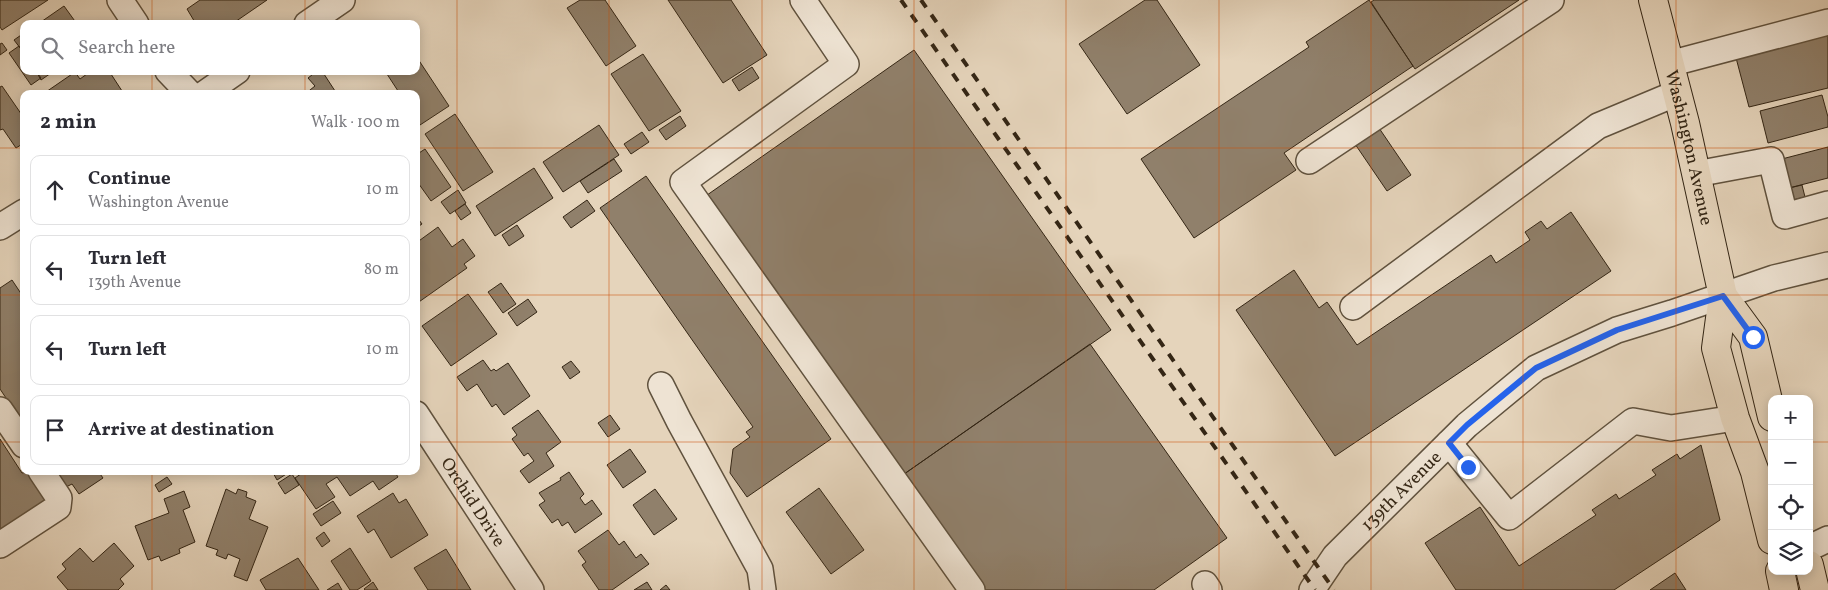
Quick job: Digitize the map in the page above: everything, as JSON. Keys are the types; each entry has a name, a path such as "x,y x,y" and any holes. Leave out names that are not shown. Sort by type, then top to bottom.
{"main road":[{"name":"Washington Avenue","path":"1653,0 1677,93 1723,296 1716,348 1735,418 1763,478 1771,530"},
{"name":"Washington Avenue","path":"1723,296 1753,337 1768,399"},
{"path":"1781,575 1784,590"},
{"path":"1811,575 1814,590"}],"street":[{"path":"120,0 133,20"},
{"path":"313,20 342,0"},
{"path":"803,0 846,64 683,182 972,590"},
{"path":"1309,161 1551,0"},
{"path":"1669,64 1828,22"},
{"path":"172,75 186,90"},
{"path":"210,90 231,75"},
{"path":"1353,306 1598,126 1677,93"},
{"path":"1696,174 1771,160 1785,216 1828,204"},
{"path":"0,227 20,214"},
{"name":"139th Avenue","path":"1312,590 1335,556 1467,425 1536,368 1617,330 1774,278 1828,264"},
{"path":"661,385 679,422 760,569 763,590"},
{"path":"0,410 20,440"},
{"path":"1449,443 1509,517 1633,421 1671,428 1735,418"},
{"name":"Orchid Drive","path":"420,420 531,590"},
{"path":"0,545 58,507 59,498 44,475"},
{"path":"1813,546 1828,540"}],"building":[{"path":"0,0 48,0 2,30 0,27"},
{"path":"200,0 267,0 238,20 194,20 187,9"},
{"path":"580,0 605,0 636,46 606,66 567,8"},
{"path":"668,0 731,0 767,55 723,83"},
{"path":"1145,0 1157,0 1200,65 1127,114 1079,44"},
{"path":"1369,0 1413,66 1284,153 1296,170 1194,238 1141,159 1309,47 1306,42"},
{"path":"1374,0 1519,0 1415,69 1371,2"},
{"path":"64,6 74,20 44,20"},
{"path":"1828,32 1828,88 1749,107 1735,54"},
{"path":"20,36 20,48 14,40"},
{"path":"2,43 7,50 0,55 0,44"},
{"path":"19,46 20,47 20,69 9,53"},
{"path":"914,50 1111,330 897,479 700,200"},
{"path":"643,54 681,111 649,131 611,74"},
{"path":"420,62 449,106 420,125 420,90 397,90 388,75 420,75"},
{"path":"752,67 759,78 739,91 732,80"},
{"path":"24,75 39,75 41,78 31,85"},
{"path":"38,75 48,75 41,80"},
{"path":"71,75 77,75 80,79 86,75 112,75 121,90 49,90"},
{"path":"312,75 325,75 334,90 310,90 315,86 308,78"},
{"path":"2,86 20,112 20,146 16,148 3,129 0,130 0,87"},
{"path":"1822,95 1828,117 1828,127 1768,143 1760,111"},
{"path":"455,114 493,172 463,191 425,134"},
{"path":"680,116 686,126 666,140 659,130"},
{"path":"599,125 619,155 563,192 543,162"},
{"path":"1379,128 1411,175 1387,191 1355,144"},
{"path":"642,132 649,142 631,154 624,144"},
{"path":"1828,147 1828,178 1785,189 1778,160"},
{"path":"425,149 451,187 431,201 420,186 420,152"},
{"path":"614,159 622,171 588,193 580,181"},
{"path":"534,168 553,198 495,236 476,206"},
{"path":"646,176 831,439 747,497 730,473 733,449 750,437 746,432 753,427 600,208"},
{"path":"1802,185 1805,197 1789,201 1785,189"},
{"path":"458,190 466,203 450,214 441,202"},
{"path":"587,200 595,211 571,228 563,217"},
{"path":"465,204 471,213 461,220 455,211"},
{"path":"1571,212 1611,271 1335,456 1236,310 1294,270 1319,308 1327,302 1357,345 1491,255 1496,263 1530,240 1525,232 1541,221 1547,229"},
{"path":"517,225 524,236 509,246 502,235"},
{"path":"438,227 452,247 463,239 475,256 464,264 467,268 420,301 420,240"},
{"path":"12,280 20,292 20,415 18,416 0,389 0,288"},
{"path":"501,283 516,304 503,313 488,292"},
{"path":"468,294 497,334 451,366 422,326"},
{"path":"528,299 537,312 517,326 508,313"},
{"path":"1090,344 1227,538 1154,590 975,590 897,479"},
{"path":"483,360 491,371 494,369 496,371 508,363 530,396 504,415 496,404 492,407 477,384 467,391 457,377"},
{"path":"571,361 580,372 570,379 562,367"},
{"path":"538,410 561,442 546,453 554,466 529,483 520,471 534,461 528,453 524,456 512,439 517,435 512,428"},
{"path":"610,415 620,429 608,437 598,423"},
{"path":"0,439 20,470 20,475 36,475 50,497 0,530"},
{"path":"1701,445 1720,520 1614,590 1456,590 1425,543 1480,507 1519,566 1596,515 1592,510 1616,494 1619,499 1656,475 1652,470 1677,454 1680,459"},
{"path":"630,449 646,472 623,488 607,465"},
{"path":"569,472 584,494 580,498 585,505 592,500 602,514 575,533 568,522 562,526 558,519 552,523 539,505 545,501 539,493 561,480 560,478"},
{"path":"58,475 101,475 103,478 79,494 72,484 66,487"},
{"path":"274,475 285,475 277,480"},
{"path":"293,475 299,485 285,494 278,483"},
{"path":"299,475 397,475 398,477 379,490 373,481 350,496 337,477 326,484 335,497 316,509 295,478"},
{"path":"167,477 172,484 159,492 155,485"},
{"path":"819,488 864,550 831,574 786,512"},
{"path":"226,489 236,494 238,489 247,492 246,497 256,501 249,519 268,527 247,581 234,576 240,559 228,554 226,559 216,555 218,550 206,546"},
{"path":"655,489 677,519 654,535 633,505"},
{"path":"184,491 190,507 183,510 195,542 179,549 180,553 161,561 159,556 148,560 135,526 169,513 164,499"},
{"path":"393,493 399,503 406,499 428,535 391,558 374,529 368,533 357,516"},
{"path":"333,501 341,513 321,526 313,514"},
{"path":"608,530 619,545 624,541 636,558 641,554 649,564 612,590 599,590 582,565 586,562 578,551"},
{"path":"324,532 330,541 322,547 316,538"},
{"path":"114,543 134,566 120,579 124,584 118,590 68,590 57,577 66,569 62,564 80,548 93,562"},
{"path":"350,548 371,581 357,590 350,590 331,561"},
{"path":"446,549 471,590 428,590 414,568"},
{"path":"298,558 319,590 266,590 260,580"},
{"path":"1675,573 1686,590 1650,590"},
{"path":"373,582 378,590 364,589"},
{"path":"647,582 652,590 634,590"},
{"path":"338,583 342,590 327,590"},
{"path":"666,585 670,590 660,590"}],"railway":[{"path":"901,0 1315,590"},
{"path":"921,0 1334,590"}],"route":[{"path":"1468,467 1449,443 1467,425 1536,368 1617,330 1723,296 1753,337"}]}
